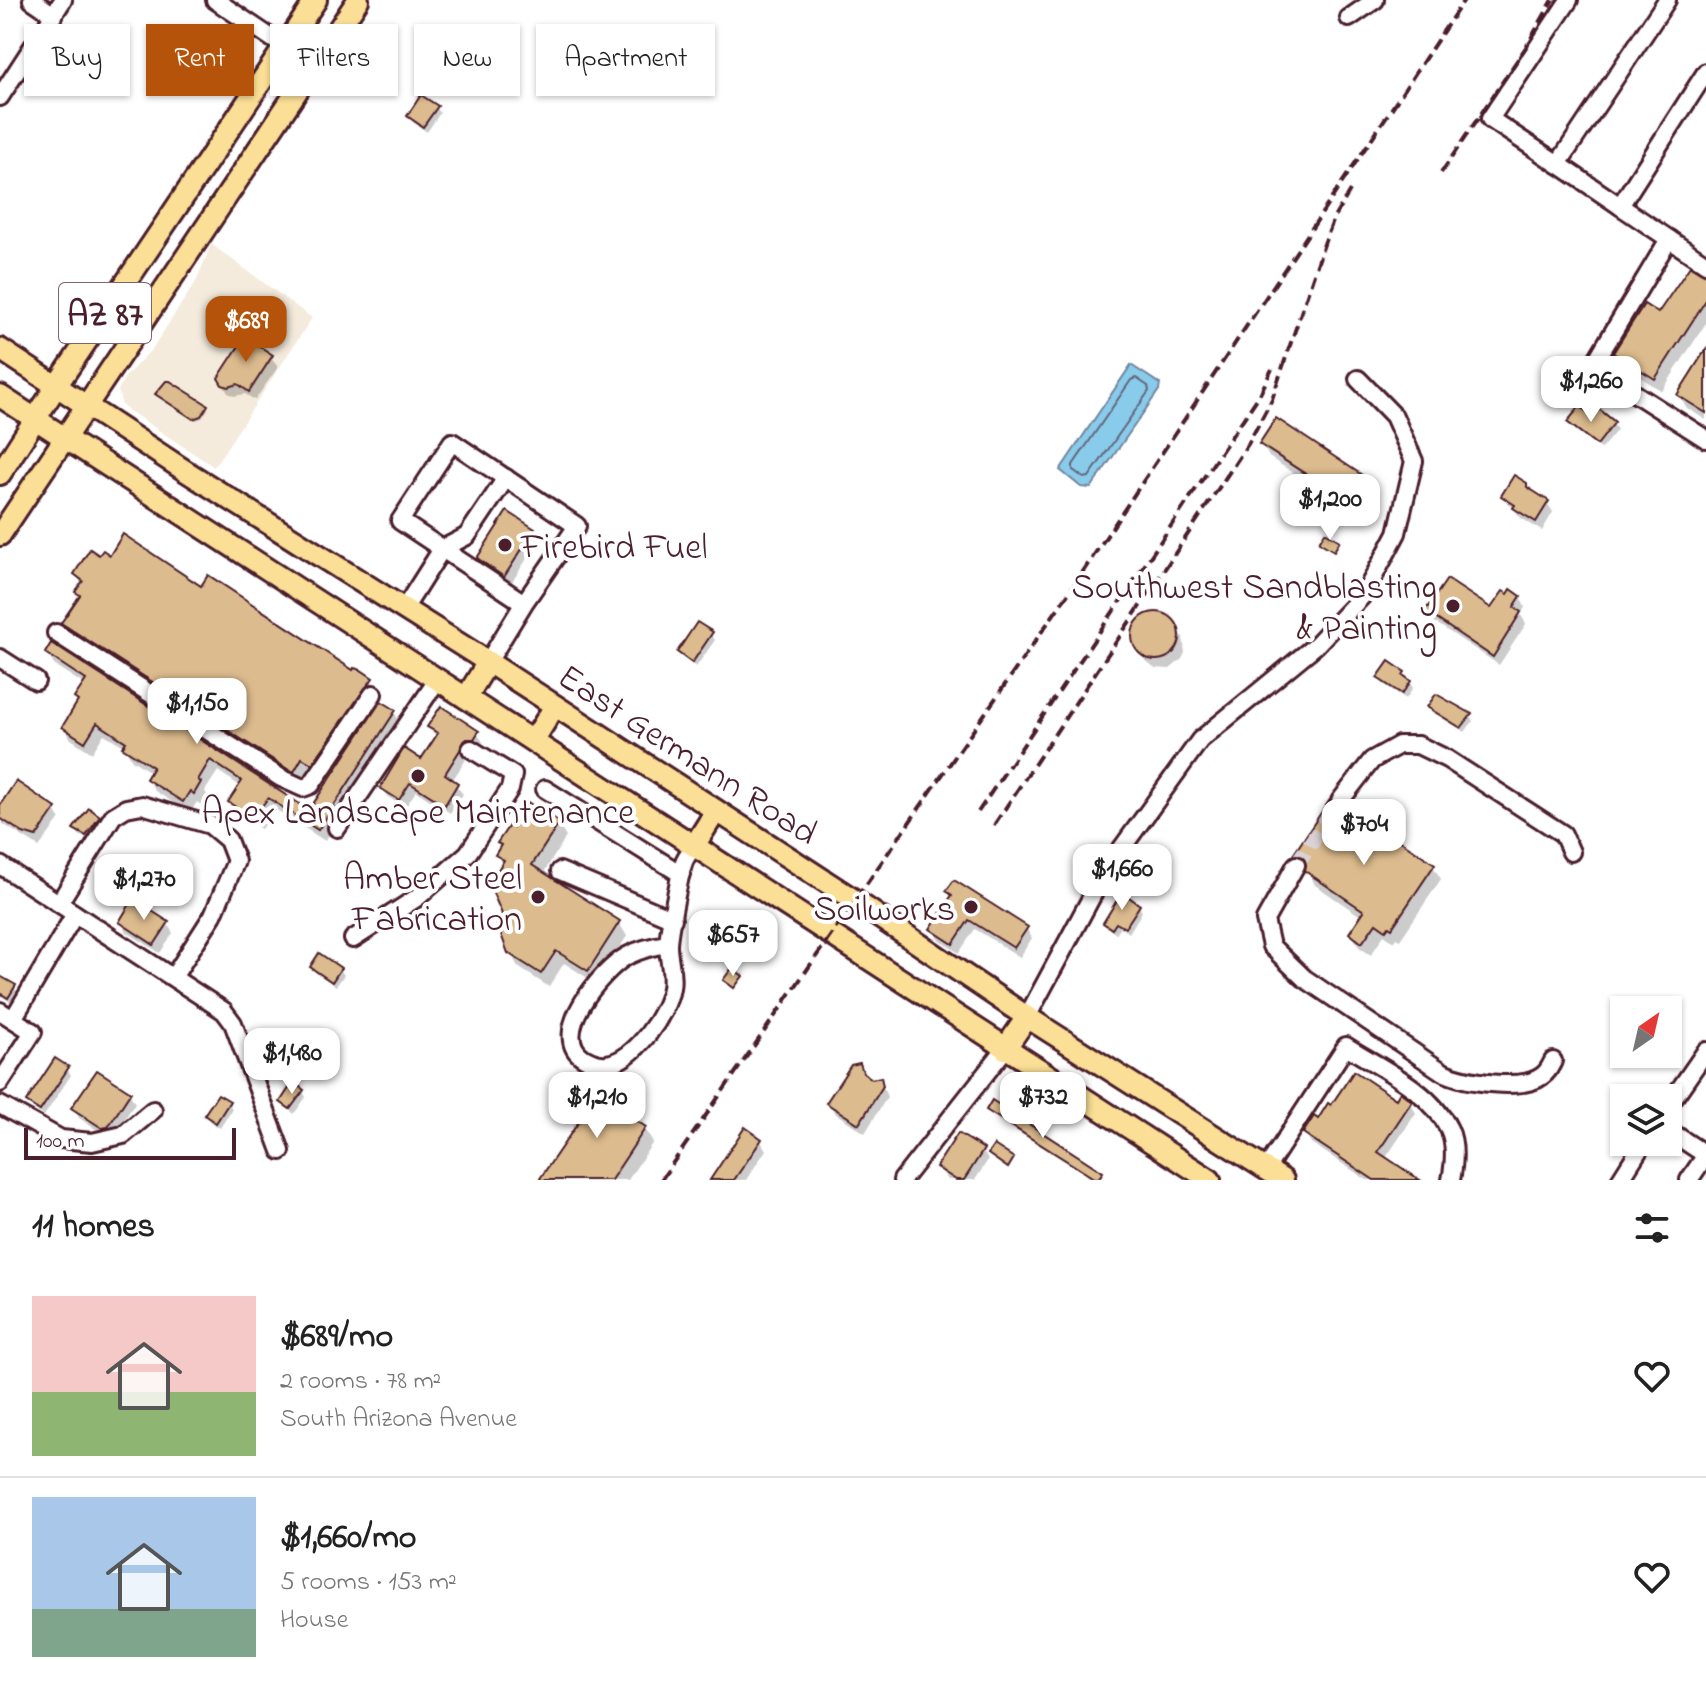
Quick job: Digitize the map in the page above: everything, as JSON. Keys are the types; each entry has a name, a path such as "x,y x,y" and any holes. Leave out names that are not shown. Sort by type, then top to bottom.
{"main road":[{"name":"AZ 87","path":"300,24 316,0"},
{"name":"AZ 87","path":"342,24 358,0"},
{"name":"AZ 87","path":"0,474 270,69"},
{"name":"AZ 87","path":"0,535 293,96"},
{"name":"East Germann Road","path":"0,349 184,470 488,662 1027,1017 1274,1174"},
{"name":"East Germann Road","path":"0,396 1210,1180"},
{"path":"466,698 488,662"},
{"path":"533,741 555,706"},
{"path":"694,846 716,811"},
{"path":"1005,1049 1027,1017"}],"street":[{"path":"0,97 59,7 32,0"},
{"path":"215,0 237,6 270,34"},
{"path":"1349,18 1375,0"},
{"path":"1569,0 1490,119 1706,264"},
{"path":"1558,164 1667,0"},
{"path":"1620,206 1706,72"},
{"path":"1669,239 1597,359 1598,370 1706,439"},
{"path":"1027,1017 1106,870 1200,740 1316,645 1365,593 1397,533 1414,461 1394,416 1358,379"},
{"path":"488,662 577,526 452,442 400,521 524,603"},
{"path":"404,609 442,549 467,536 506,478"},
{"path":"56,633 281,778 303,788 311,785 373,694"},
{"path":"0,658 36,681"},
{"path":"337,828 438,679"},
{"path":"1340,801 1372,760 1399,745 1418,745 1447,759 1563,834 1571,852"},
{"path":"353,939 418,897 468,853 510,789 513,775 471,749"},
{"path":"545,789 681,874"},
{"path":"59,903 113,816 126,808 142,805 210,825 228,840 236,861 213,915 174,976"},
{"path":"668,944 647,947 625,957 587,993 571,1032 572,1046 580,1055 593,1062 608,1064 636,1050 662,1011 671,989 668,944 681,874 694,846"},
{"path":"0,865 215,1003 233,1023 281,1151"},
{"path":"1296,865 1265,920 1271,946 1304,978 1443,1072 1457,1078 1505,1083 1531,1082 1541,1078 1553,1061"},
{"path":"560,871 673,919"},
{"path":"0,1083 33,1032 6,1015 75,914"},
{"path":"1274,1174 1346,1046 1426,1097 1451,1131 1454,1161 1451,1180"},
{"path":"902,1180 1005,1049"},
{"path":"1682,1086 1706,1051"},
{"path":"0,1105 61,1139 92,1142 123,1135 153,1110"},
{"path":"1682,1139 1706,1155 1689,1180"},
{"path":"1620,1180 1635,1156"}],"shaded area":[{"path":"211,244 312,318 214,467 122,406 118,390 125,377 152,349 197,280"}],"water":[{"path":"1131,365 1160,384 1159,390 1091,488 1081,487 1060,470"}],"building":[{"path":"420,96 438,106 423,127 407,116"},
{"path":"1690,266 1706,275 1706,300 1655,379 1613,353 1644,304 1658,313"},
{"path":"248,332 256,337 256,344 273,355 249,392 238,384 229,387 222,385 218,378"},
{"path":"1706,349 1706,413 1677,395"},
{"path":"166,381 208,405 201,416 193,419 155,394"},
{"path":"1580,406 1593,417 1599,409 1615,422 1597,445 1567,422"},
{"path":"1276,418 1362,475 1346,500 1259,444"},
{"path":"1514,475 1549,501 1536,522 1513,508 1515,505 1501,496"},
{"name":"Firebird Fuel","path":"507,511 535,529 504,577 477,558"},
{"path":"1325,532 1340,541 1334,551 1319,542"},
{"path":"123,534 201,586 208,575 353,670 361,670 373,678 312,764 302,758 294,772 286,768 61,623 80,595 75,592 83,581 74,574 90,549 99,555 103,550 110,555"},
{"path":"1447,579 1491,608 1503,591 1508,594 1511,589 1521,596 1514,607 1521,612 1493,657 1425,611"},
{"path":"1156,612 1165,613 1173,619 1179,627 1179,645 1173,653 1165,659 1156,660 1147,659 1139,653 1133,645 1132,636 1133,627 1139,619 1147,613"},
{"path":"697,622 713,632 692,663 677,652"},
{"path":"51,643 309,810 381,701 396,710 318,830 268,798 253,818 228,802 242,781 210,760 194,794 190,791 183,802 146,779 153,767 122,747 126,742 97,723 85,742 62,727 78,701 74,698 86,680 45,653"},
{"path":"1389,661 1405,672 1403,675 1411,681 1402,694 1377,678"},
{"path":"1436,694 1472,714 1461,728 1427,707"},
{"path":"441,706 479,731 474,739 462,743 445,774 458,783 445,805 410,783 399,800 380,788 404,748 421,759 438,733 427,727"},
{"path":"16,781 56,808 36,837 23,833 0,818 0,805"},
{"path":"1329,801 1334,810 1343,811 1349,807 1435,864 1392,928 1389,926 1386,930 1376,923 1362,943 1349,933 1364,911 1305,871 1305,859 1301,855 1293,855"},
{"name":"Amber Steel Fabrication","path":"529,803 560,822 532,865 620,921 588,971 556,951 541,974 508,953 496,921 502,914 489,884 504,860 495,855 501,845 497,843 510,824 513,827"},
{"path":"89,808 100,816 86,836 73,829"},
{"name":"Soilworks","path":"954,880 1028,927 1014,948 969,920 953,944 930,929 952,895 946,891"},
{"path":"1122,892 1140,905 1125,928 1116,923 1112,929 1103,923"},
{"path":"133,899 169,922 154,945 119,922"},
{"path":"319,953 341,968 332,982 310,967"},
{"path":"732,968 743,976 734,988 723,980"},
{"path":"0,976 16,985 8,998 0,993"},
{"path":"55,1058 69,1067 40,1111 26,1102"},
{"path":"860,1063 863,1072 872,1079 881,1077 883,1086 859,1124 826,1103 851,1065"},
{"path":"97,1070 131,1092 108,1127 102,1128 71,1108"},
{"path":"1354,1071 1396,1099 1400,1092 1412,1101 1378,1152 1420,1180 1374,1180 1303,1133 1314,1116 1318,1119 1328,1103 1331,1105"},
{"path":"293,1082 304,1090 290,1109 280,1102"},
{"path":"594,1082 598,1085 600,1082 633,1104 626,1114 646,1127 611,1180 539,1180 593,1101 586,1093"},
{"path":"218,1094 230,1101 216,1123 204,1115"},
{"path":"992,1100 1103,1172 1097,1180 986,1110"},
{"path":"745,1127 762,1139 734,1180 710,1180"},
{"path":"958,1133 984,1149 964,1180 956,1180 936,1167"},
{"path":"994,1145 1014,1158 1008,1168 988,1154"}],"tunnel":[{"path":"1296,865 1340,801"}],"railway":[{"path":"661,1180 1070,591 1464,0"},
{"path":"1441,173 1526,47 1553,0"},
{"path":"994,825 1248,444 1272,399 1325,241 1350,191"},
{"path":"978,812 1260,394 1272,369"}],"place":[{"name":"Firebird Fuel","path":"505,545"},
{"name":"Southwest Sandblasting & Painting","path":"1453,606"},
{"name":"Apex Landscape Maintenance","path":"418,776"},
{"name":"Amber Steel Fabrication","path":"538,897"},
{"name":"Soilworks","path":"971,907"}]}
